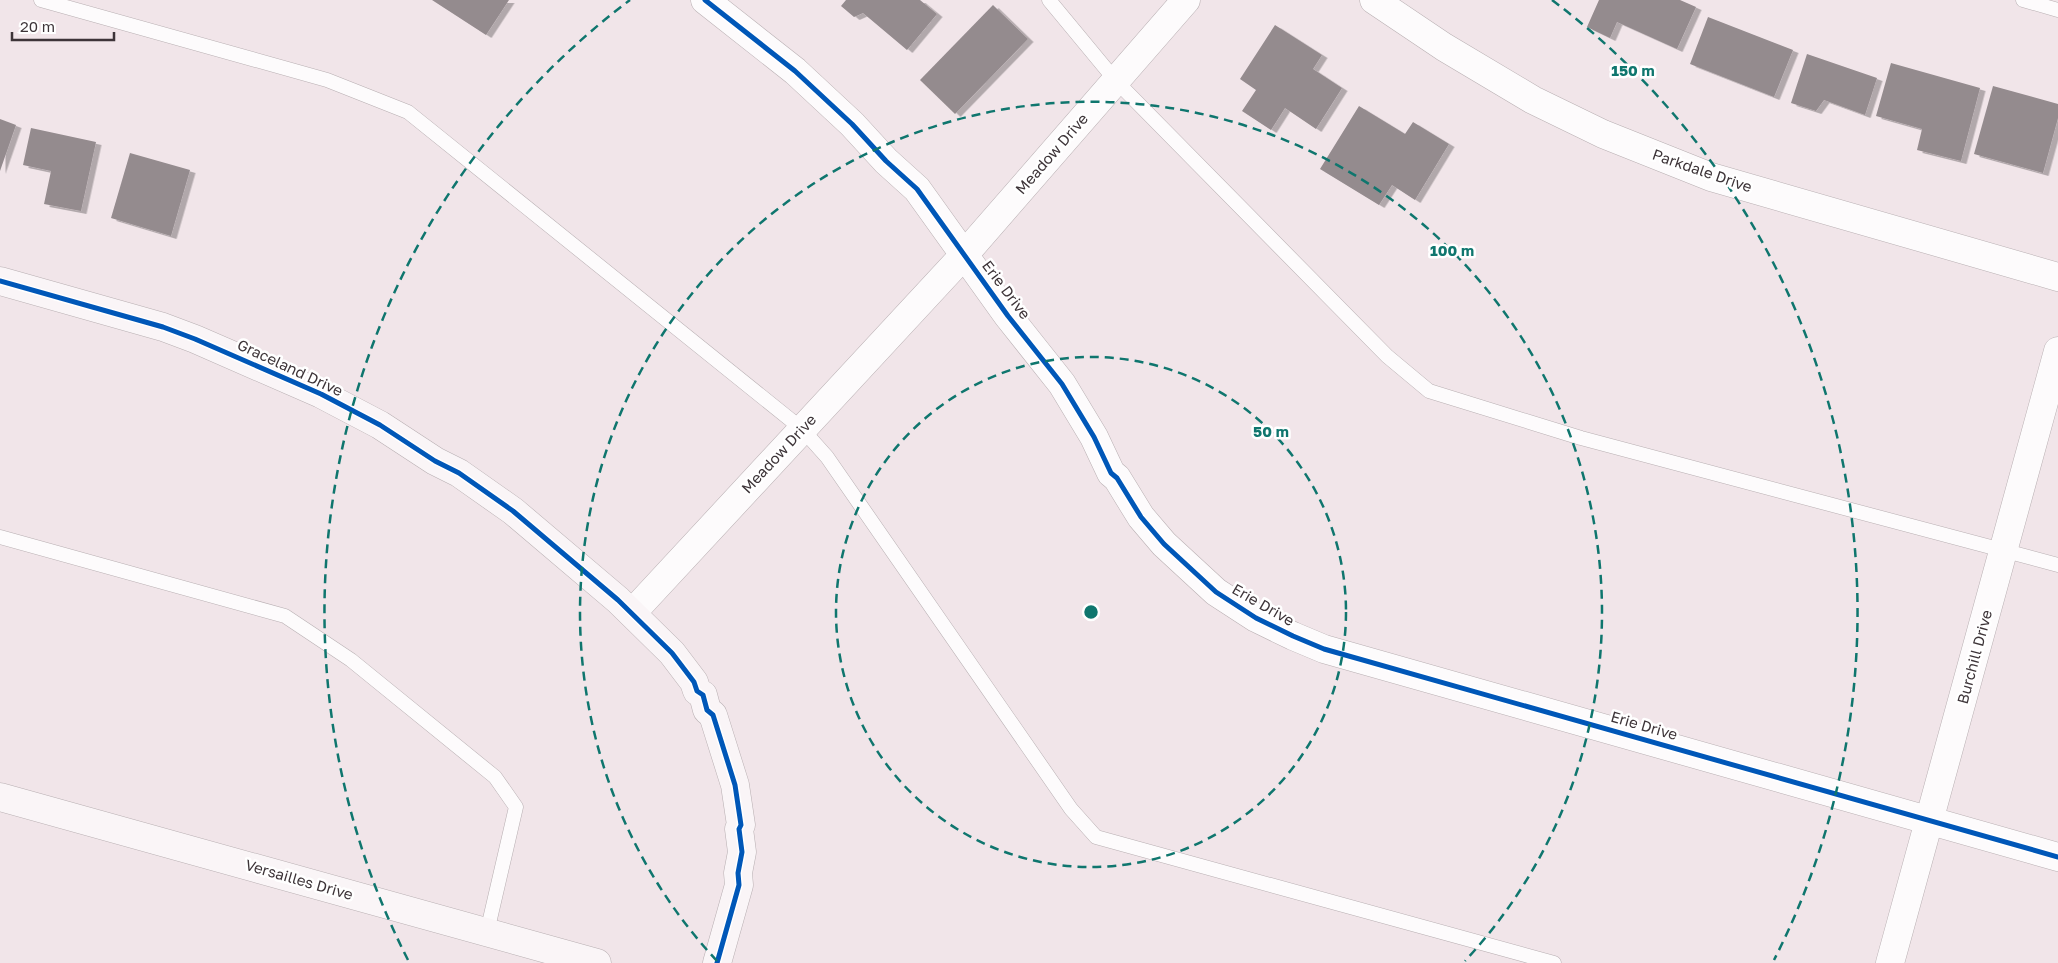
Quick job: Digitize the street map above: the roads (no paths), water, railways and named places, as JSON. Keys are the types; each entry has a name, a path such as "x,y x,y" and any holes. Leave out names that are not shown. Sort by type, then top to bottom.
{"street":[{"name":"Erie Drive","path":"705,0 795,71 852,124 886,161 917,189 1062,384 1129,501 1151,529 1207,585 1256,618 1324,649 2058,856"},
{"name":"Meadow Drive","path":"632,613 964,254 1186,0"},
{"name":"Parkdale Drive","path":"1374,0 1444,48 1533,100 1603,134 1711,177 2058,277"},
{"name":"Graceland Drive","path":"0,281 163,327 321,394 380,425 435,461 459,472 582,568 632,613"},
{"name":"Burchill Drive","path":"1890,963 2058,351"},
{"path":"632,613 672,653 694,682 697,691 703,695 724,746 735,785 741,825 739,828 742,852 738,874 739,885 717,963"},
{"name":"Versailles Drive","path":"0,797 597,963"}],"lane":[{"path":"41,0 327,80 408,112 802,429 827,457 1071,809 1096,837 1554,963"},
{"path":"1049,0 1116,81 1387,356 1429,391 1581,438 2058,565"},
{"path":"2023,0 2058,10"},
{"path":"0,537 285,616 351,660 495,777 516,807 487,932"}]}
